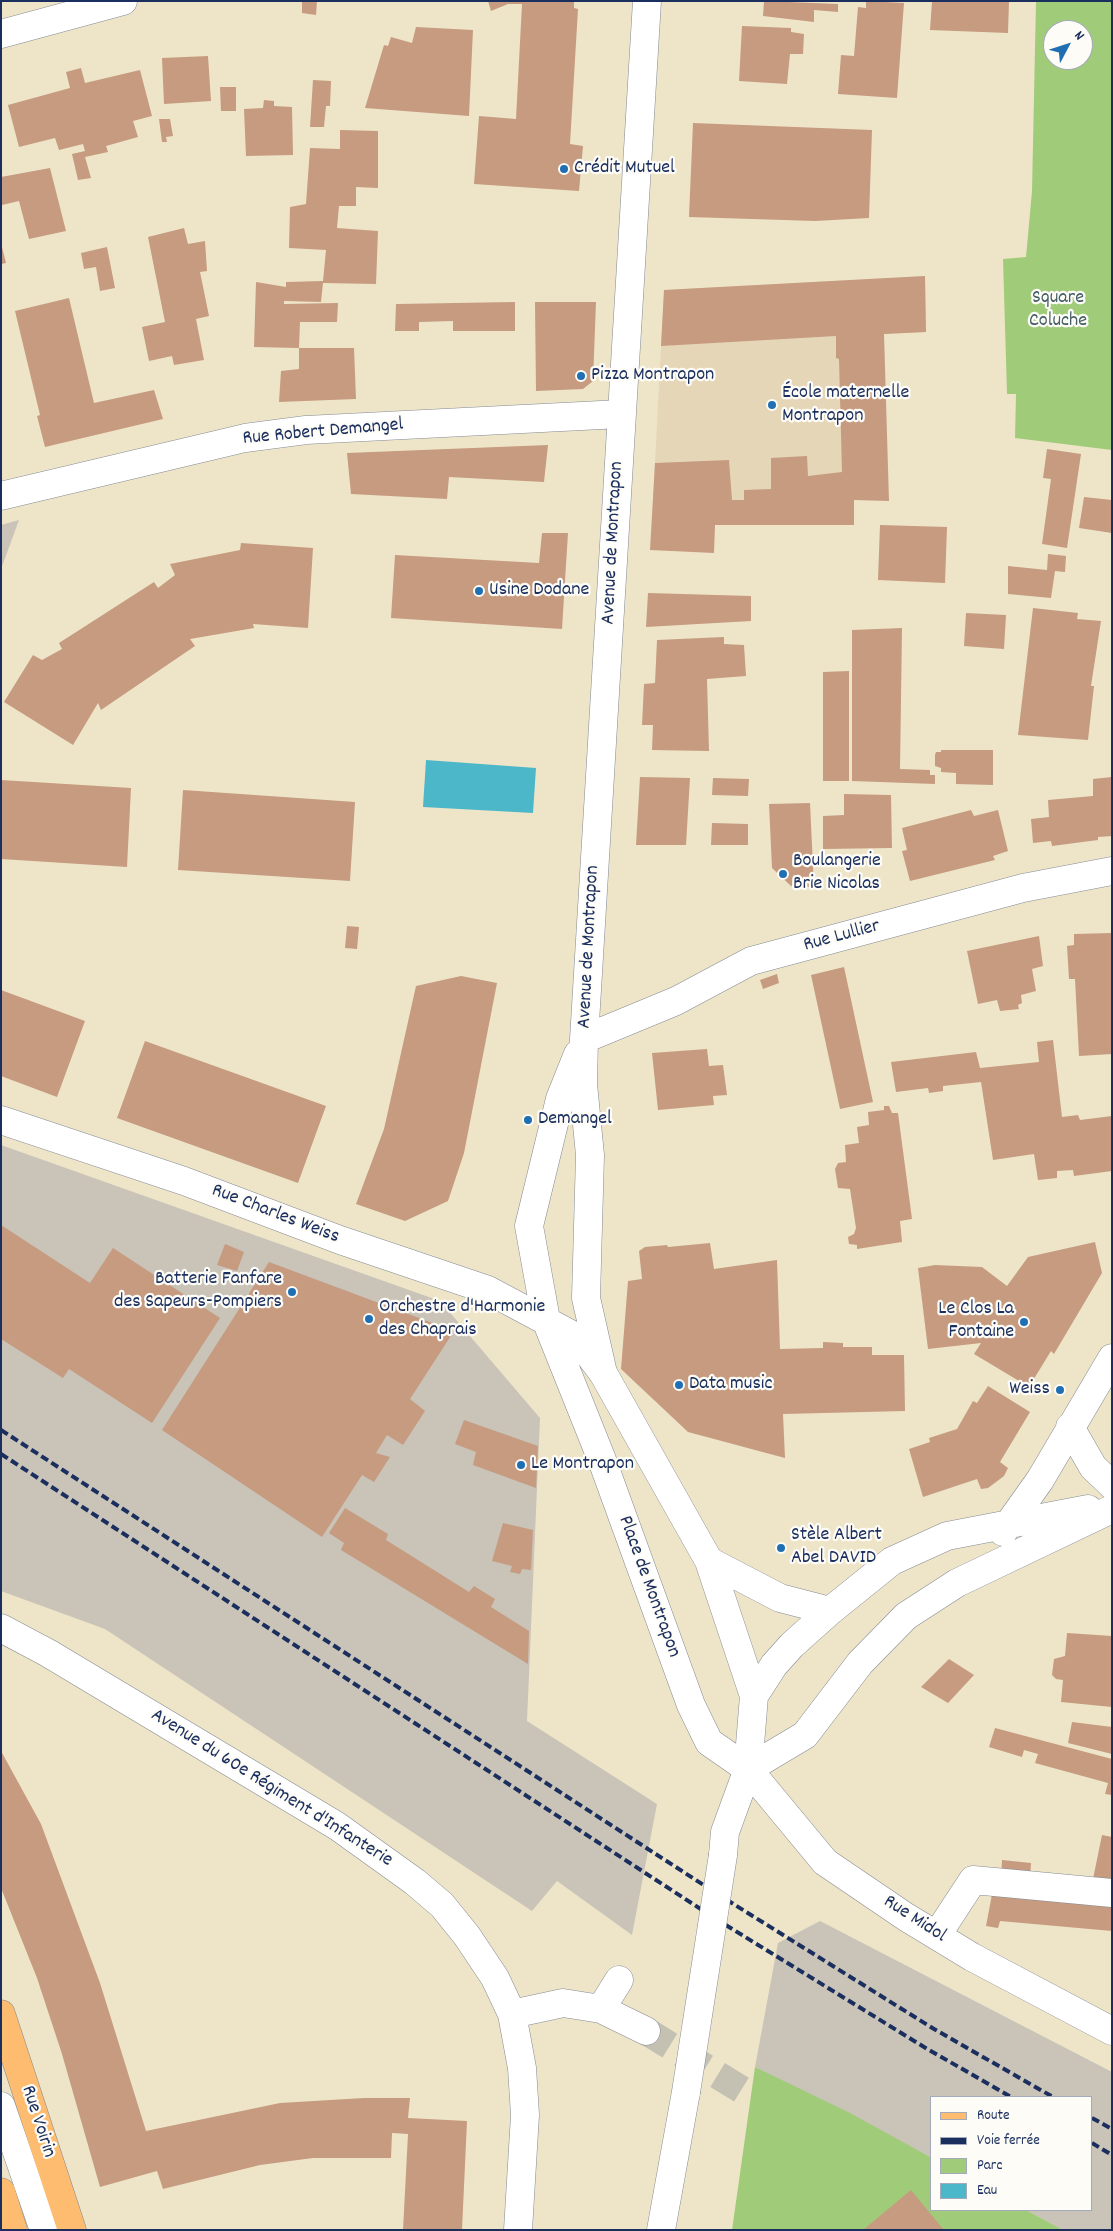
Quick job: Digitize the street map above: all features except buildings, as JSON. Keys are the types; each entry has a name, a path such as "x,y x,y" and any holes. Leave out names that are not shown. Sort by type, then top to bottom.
{"main road":[{"name":"Rue Voirin","path":"1,2014 72,2230"}],"street":[{"path":"1,34 123,1"},
{"name":"Avenue de Montrapon","path":"603,1373 586,1298 590,1155 583,1084 584,1039 647,1"},
{"name":"Rue Robert Demangel","path":"1,496 245,438 306,430 621,414"},
{"name":"Rue Lullier","path":"584,1039 676,1001 751,961 1023,888 1112,871"},
{"path":"546,1320 529,1226 560,1099 584,1039"},
{"name":"Avenue de Montrapon","path":"546,1320 547,1218 559,1159 583,1084"},
{"name":"Rue Charles Weiss","path":"1,1120 184,1181 340,1240 488,1290 576,1336 603,1373"},
{"name":"Place de Montrapon","path":"546,1320 602,1460 691,1705 709,1742 748,1769"},
{"path":"957,1583 1010,1525 1040,1480 1112,1358"},
{"path":"603,1373 709,1561 754,1696 748,1769 725,1832 720,1880 686,2092 661,2230"},
{"path":"1070,1427 1093,1467 1112,1485"},
{"path":"754,1696 774,1665 792,1645 830,1611 892,1561 947,1536 1112,1504"},
{"path":"748,1769 805,1735 860,1663 906,1616 957,1583 1112,1509"},
{"path":"709,1561 780,1598 830,1611"},
{"name":"Avenue du 60e Régiment d'Infanterie","path":"1,1628 48,1652 337,1826 416,1882 442,1905 467,1936 495,1978 512,2014 522,2068 525,2115 518,2230"},
{"name":"Rue Midol","path":"748,1769 825,1862 972,1957 1112,2031"},
{"path":"937,1936 973,1880 1112,1893"},
{"path":"601,2009 619,1980"},
{"path":"512,2014 563,2003 601,2009 646,2031"},
{"path":"1,2106 44,2230"}],"shaded area":[{"name":"École maternelle Montrapon","path":"925,276 926,332 884,334 854,500 653,500 664,290"},
{"path":"19,520 1,569 1,525"},
{"path":"1,1145 440,1301 540,1418 527,1721 657,1804 632,1935 557,1881 532,1911 105,1629 1,1591"},
{"path":"820,1921 1112,2072 1112,2230 1063,2230 1028,2211 1093,2211 1093,2096 930,2096 930,2157 755,2067 778,1943"}],"green space":[{"name":"Square Coluche","path":"1036,1 1112,1 1112,450 1015,438 1016,394 1007,394 1003,259 1026,257 1032,191"},
{"path":"755,2067 850,2113 930,2157 930,2211 1028,2211 1063,2230 732,2230"}],"water":[{"path":"426,760 536,768 533,813 423,807"}],"tunnel":[{"path":"646,2031 747,2093"}],"railway":[{"path":"1,1430 719,1895 934,2029 1051,2096"},
{"path":"1,1454 716,1919 924,2047 1009,2096"},
{"path":"1093,2119 1112,2129"},
{"path":"1093,2144 1112,2155"}],"place":[{"name":"Crédit Mutuel","path":"564,169"},
{"name":"Pizza Montrapon","path":"581,376"},
{"name":"École maternelle Montrapon","path":"772,405"},
{"name":"Usine Dodane","path":"479,591"},
{"name":"Boulangerie Brie Nicolas","path":"783,874"},
{"name":"Demangel","path":"528,1120"},
{"name":"Batterie Fanfare des Sapeurs-Pompiers","path":"292,1292"},
{"name":"Orchestre d'Harmonie des Chaprais","path":"369,1319"},
{"name":"Le Clos La Fontaine","path":"1024,1322"},
{"name":"Data music","path":"679,1385"},
{"name":"Weiss","path":"1060,1390"},
{"name":"Le Montrapon","path":"521,1465"},
{"name":"Stèle Albert Abel DAVID","path":"781,1548"}]}
